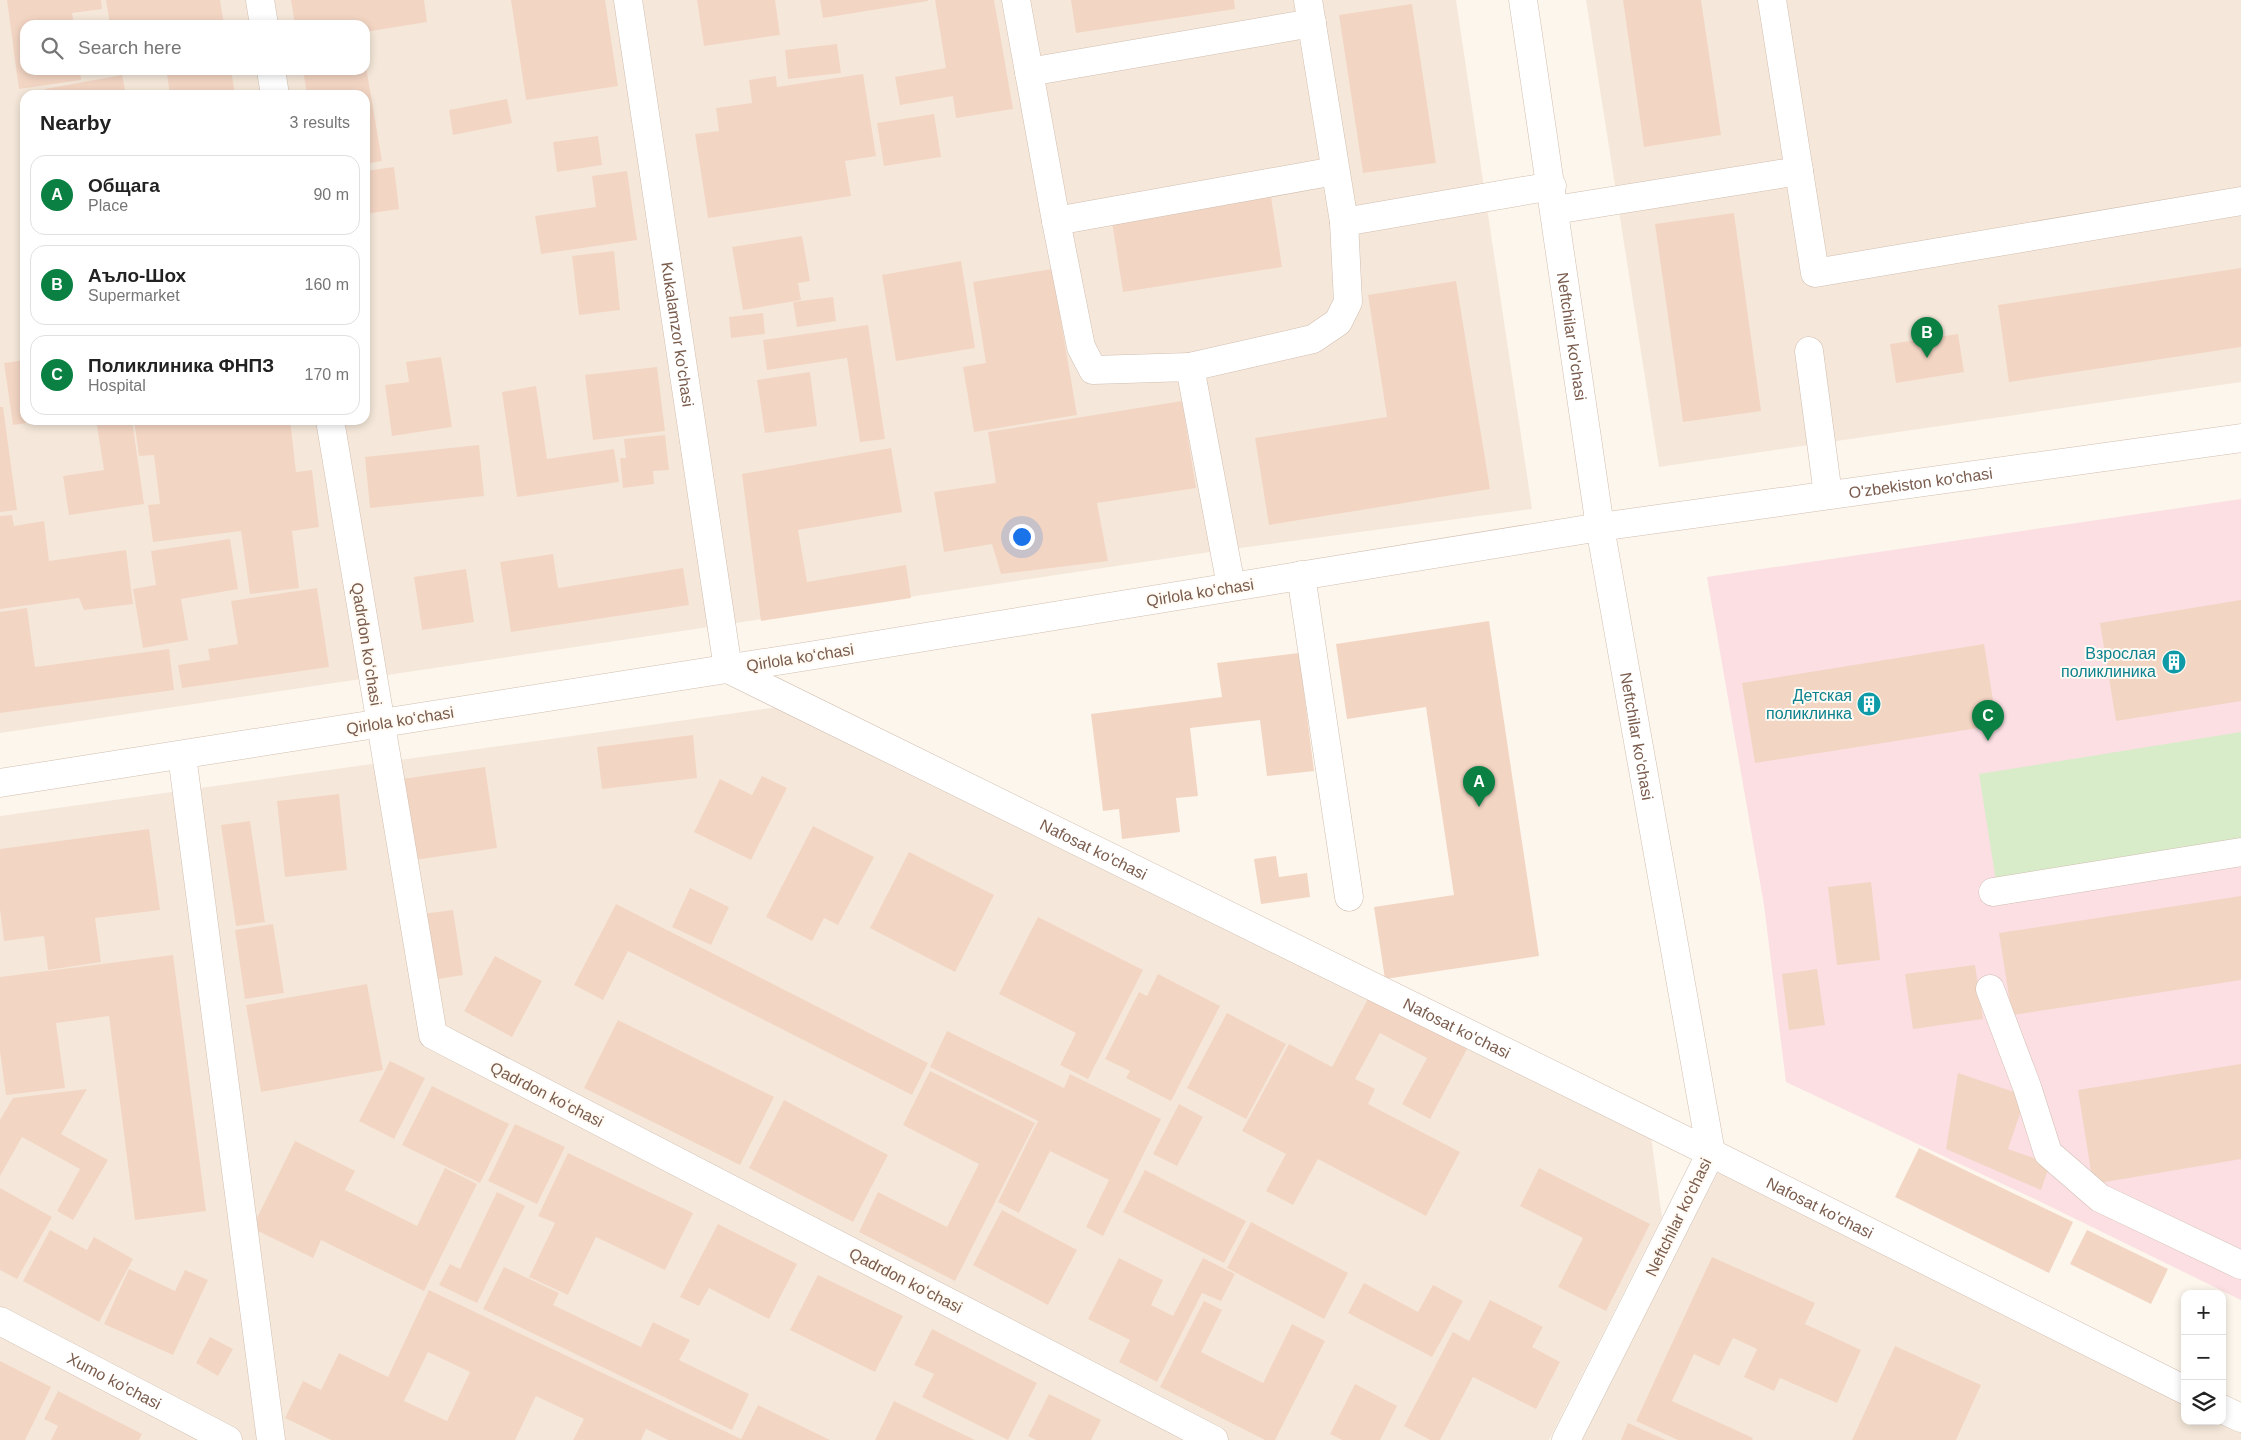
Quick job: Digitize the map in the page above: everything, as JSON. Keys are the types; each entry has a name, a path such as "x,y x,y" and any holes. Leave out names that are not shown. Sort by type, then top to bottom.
{"street":[{"path":"260,0 263,20"},
{"name":"Kukalamzor ko'chasi","path":"628,0 728,669"},
{"path":"1016,0 1029,72 1056,221 1081,347 1093,370 1190,367 1313,339 1338,322 1348,302 1344,222 1310,12 1029,72"},
{"name":"Neftchilar ko'chasi","path":"1523,0 1600,527 1711,1153 1566,1440"},
{"path":"1772,0 1815,273 2241,201"},
{"path":"272,75 275,90"},
{"path":"1056,221 1335,171"},
{"path":"1344,222 1799,171"},
{"path":"1809,351 1828,495"},
{"path":"1190,367 1231,586"},
{"name":"Qadrdon koʻchasi","path":"331,425 432,1035 1214,1440"},
{"name":"O'zbekiston ko'chasi","path":"1600,527 2241,438"},
{"name":"Qirlola koʻchasi","path":"0,783 728,669 1600,527"},
{"path":"1301,575 1350,897"},
{"name":"Nafosat ko'chasi","path":"728,669 1711,1153 2181,1388"},
{"path":"182,755 271,1440"},
{"path":"1994,892 2241,852"},
{"path":"1990,989 2027,1087 2048,1153 2100,1198 2241,1265"},
{"name":"Xumo ko'chasi","path":"0,1321 228,1440"},
{"path":"2226,1411 2241,1418"}],"shaded area":[{"path":"0,0 1456,0 1532,509 1217,551 0,733"},
{"path":"1586,0 2241,0 2241,382 1659,467"},
{"path":"2241,499 2241,1300 2226,1293 2226,1290 2221,1290 2039,1201 1786,1082 1764,905 1707,577"},
{"path":"793,705 1651,1136 1662,1217 1549,1440 0,1440 0,816"},
{"path":"1723,1162 2181,1389 2181,1425 2226,1425 2226,1421 2241,1419 2241,1440 1579,1440"}],"green space":[{"path":"2241,732 2241,842 1996,881 1979,774"}],"building":[{"path":"7,0 101,0 102,9 72,13 73,20 20,20 20,75 80,75 81,80 19,89"},
{"path":"106,0 220,0 223,20 109,20"},
{"path":"291,0 424,0 427,22 370,31 370,20 294,20"},
{"path":"511,0 605,0 618,86 526,100"},
{"path":"697,0 775,0 780,35 704,46"},
{"path":"820,0 928,0 928,1 823,18"},
{"path":"935,0 994,0 1013,109 956,118 953,96 900,105 895,77 946,68"},
{"path":"1071,0 1234,0 1235,9 1076,33"},
{"path":"1623,0 1701,0 1721,135 1644,147"},
{"path":"1412,4 1436,163 1363,173 1339,15"},
{"path":"837,44 841,73 788,79 785,50"},
{"path":"863,74 876,156 845,161 851,196 708,218 695,134 719,131 716,108 752,103 749,80 776,76 777,87"},
{"path":"122,75 125,90 45,90"},
{"path":"167,75 232,75 234,90 169,90"},
{"path":"304,75 367,75 370,90 306,90"},
{"path":"370,90 382,161 370,163"},
{"path":"507,99 512,123 453,135 449,110"},
{"path":"934,114 941,157 884,166 877,123"},
{"path":"598,136 602,165 557,172 553,142"},
{"path":"394,167 399,209 370,213 370,170"},
{"path":"627,171 637,240 541,254 535,216 596,207 592,176"},
{"path":"1271,197 1282,267 1123,292 1112,222"},
{"path":"1734,213 1761,411 1683,422 1655,224"},
{"path":"802,236 810,281 798,283 801,300 743,310 732,247"},
{"path":"614,251 620,310 579,315 572,256"},
{"path":"961,261 975,348 896,361 882,275"},
{"path":"2241,268 2241,347 2009,382 1998,305"},
{"path":"1052,269 1077,415 974,432 963,367 986,363 973,282"},
{"path":"1456,281 1490,489 1269,525 1255,438 1387,417 1368,295"},
{"path":"833,297 836,321 797,327 793,302"},
{"path":"763,313 765,334 731,338 729,317"},
{"path":"868,325 885,439 860,442 847,358 767,370 763,340"},
{"path":"1958,334 1964,372 1896,383 1890,344"},
{"path":"441,357 452,427 392,436 385,385 409,382 406,362"},
{"path":"20,361 20,424 13,425 4,363"},
{"path":"657,367 665,431 593,440 585,375"},
{"path":"810,372 817,426 765,433 757,380"},
{"path":"536,386 547,459 614,449 619,482 517,497 502,392"},
{"path":"1182,401 1196,488 1097,503 1108,561 1001,574 992,544 944,552 934,492 996,483 988,432"},
{"path":"0,407 3,407 17,510 0,512"},
{"path":"97,425 133,425 144,504 69,515 63,476 104,470"},
{"path":"135,425 291,425 296,472 312,470 319,527 292,531 299,588 250,594 241,531 153,542 148,505 160,504 154,455 139,456"},
{"path":"665,435 669,470 653,471 654,484 623,488 620,458 626,458 624,439"},
{"path":"479,445 484,496 370,508 365,457"},
{"path":"891,448 902,512 798,530 807,582 906,565 911,598 761,621 742,474"},
{"path":"12,515 14,526 44,521 49,561 126,550 133,604 84,610 79,598 0,609 0,516"},
{"path":"230,539 238,589 181,599 188,640 143,648 133,589 156,585 151,551"},
{"path":"553,554 558,588 683,568 689,605 511,632 500,562"},
{"path":"466,569 474,622 422,630 414,577"},
{"path":"317,588 329,667 182,688 178,665 210,660 208,649 238,644 231,601"},
{"name":"Взрослая поликлиника","path":"2241,600 2241,701 2116,721 2100,623"},
{"path":"27,608 35,667 169,649 174,690 0,713 0,612"},
{"path":"1489,621 1539,956 1385,979 1374,907 1454,895 1426,707 1347,719 1336,644"},
{"name":"Детская поликлинка","path":"1984,644 1997,725 1755,763 1742,683"},
{"path":"1299,653 1314,771 1267,776 1260,720 1190,728 1198,796 1176,798 1180,832 1122,839 1119,809 1103,811 1091,714 1222,697 1217,663"},
{"path":"693,735 697,778 602,789 597,747"},
{"path":"485,767 497,848 414,860 402,779"},
{"path":"762,776 787,788 751,860 694,832 720,779 752,795"},
{"path":"339,794 347,870 285,877 277,801"},
{"path":"250,821 265,922 236,926 221,825"},
{"path":"813,826 874,857 838,925 824,918 812,941 766,917"},
{"path":"149,829 160,910 95,918 101,962 48,970 44,936 4,941 0,909 0,849"},
{"path":"909,852 994,895 955,972 870,928"},
{"path":"1276,856 1279,877 1307,873 1310,897 1261,904 1254,859"},
{"path":"1871,882 1880,960 1837,965 1828,887"},
{"path":"690,888 729,907 711,945 672,927"},
{"path":"2241,896 2241,980 2012,1015 1999,933"},
{"path":"616,904 928,1063 912,1095 628,951 603,1000 574,985"},
{"path":"453,910 463,975 432,980 422,914"},
{"path":"1038,917 1143,970 1088,1079 1060,1065 1076,1033 999,994"},
{"path":"273,924 284,993 245,999 235,930"},
{"path":"173,955 206,1211 135,1220 109,1016 56,1023 65,1088 6,1095 0,1051 0,977"},
{"path":"495,956 542,981 512,1037 464,1011"},
{"path":"1975,965 1983,1019 1913,1029 1905,974"},
{"path":"1817,969 1825,1025 1789,1030 1782,974"},
{"path":"1158,974 1220,1006 1171,1101 1126,1078 1130,1071 1105,1059 1139,992 1147,996"},
{"path":"367,984 383,1070 261,1092 246,1005"},
{"path":"1370,995 1468,1047 1430,1119 1402,1104 1427,1058 1380,1033 1355,1079 1375,1089 1368,1104 1460,1152 1426,1216 1318,1159 1293,1205 1266,1191 1286,1154 1242,1131 1289,1044 1332,1067"},
{"path":"1227,1013 1286,1044 1246,1119 1187,1088"},
{"path":"618,1020 774,1097 740,1165 584,1088"},
{"path":"947,1031 1064,1088 1070,1074 1161,1119 1103,1236 1086,1227 1109,1180 1050,1151 1019,1213 998,1202 1038,1121 930,1067"},
{"path":"390,1061 425,1078 394,1139 359,1121"},
{"path":"2241,1064 2241,1159 2093,1184 2078,1090"},
{"path":"930,1071 1035,1123 955,1281 859,1232 878,1192 947,1227 979,1164 903,1125"},
{"path":"1958,1073 2026,1096 2008,1149 2050,1164 2041,1190 1946,1149"},
{"path":"432,1086 509,1124 480,1183 402,1145"},
{"path":"87,1089 61,1134 108,1160 73,1220 57,1211 80,1169 22,1137 0,1176 0,1120 13,1098"},
{"path":"784,1100 888,1155 853,1222 749,1168"},
{"path":"1179,1104 1203,1117 1177,1166 1153,1154"},
{"path":"515,1124 565,1147 537,1204 488,1181"},
{"path":"295,1141 355,1171 345,1190 417,1226 445,1168 477,1184 424,1291 321,1240 313,1258 252,1228"},
{"path":"1919,1148 2073,1222 2049,1273 1895,1197"},
{"path":"568,1153 693,1213 665,1270 596,1237 568,1295 529,1277 555,1223 538,1216"},
{"path":"1539,1168 1650,1224 1606,1311 1558,1287 1583,1238 1520,1206"},
{"path":"1145,1170 1246,1221 1224,1263 1123,1212"},
{"path":"0,1188 52,1217 17,1279 0,1270"},
{"path":"497,1192 525,1206 477,1303 439,1285 450,1264 460,1269"},
{"path":"1002,1210 1077,1250 1048,1305 973,1265"},
{"path":"1251,1222 1348,1273 1324,1319 1227,1268"},
{"path":"718,1224 797,1264 769,1319 709,1288 699,1306 680,1297"},
{"path":"50,1230 87,1250 94,1237 133,1259 99,1322 23,1281"},
{"path":"2087,1230 2168,1269 2151,1304 2070,1264"},
{"path":"1712,1257 1815,1303 1805,1324 1861,1350 1837,1403 1780,1378 1774,1391 1744,1377 1757,1349 1733,1338 1719,1366 1694,1354 1672,1401 1753,1438 1752,1440 1678,1440 1636,1421"},
{"path":"1119,1258 1163,1280 1151,1305 1173,1316 1203,1258 1235,1274 1221,1301 1202,1293 1157,1382 1119,1362 1130,1340 1088,1319"},
{"path":"504,1267 559,1293 553,1305 641,1347 653,1322 690,1340 679,1360 749,1394 732,1430 483,1309"},
{"path":"129,1269 175,1291 185,1270 208,1280 173,1355 104,1324"},
{"path":"818,1275 903,1316 875,1372 790,1330"},
{"path":"1364,1283 1418,1312 1433,1285 1463,1301 1432,1357 1348,1313"},
{"path":"429,1290 741,1439 758,1405 830,1440 668,1440 646,1429 641,1440 573,1440 584,1419 536,1396 515,1440 331,1440 285,1418 303,1381 321,1390 339,1353 388,1377","holes":["428,1352 470,1372 447,1421 404,1401"]},
{"path":"1490,1300 1543,1327 1532,1347 1560,1362 1536,1409 1473,1377 1440,1440 1430,1440 1404,1426 1453,1332 1469,1341"},
{"path":"1204,1301 1222,1310 1201,1352 1263,1383 1292,1324 1325,1341 1275,1440 1265,1440 1160,1387"},
{"path":"932,1329 1037,1383 1008,1440 922,1397 934,1374 914,1365"},
{"path":"210,1337 233,1349 218,1376 196,1363"},
{"path":"1895,1346 1981,1385 1956,1440 1852,1440"},
{"path":"0,1361 51,1387 25,1440 0,1440"},
{"path":"1355,1384 1397,1406 1380,1440 1342,1440 1330,1434"},
{"path":"58,1391 142,1434 139,1440 51,1440 58,1426 44,1419"},
{"path":"1049,1394 1101,1420 1091,1440 1036,1440 1028,1436"},
{"path":"894,1401 975,1440 875,1440"},
{"path":"1628,1423 1666,1440 1621,1440"}],"place":[{"name":"Аъло-Шох","path":"1927,358"},
{"name":"Взрослая поликлиника","path":"2174,662"},
{"name":"Детская поликлинка","path":"1869,704"},
{"name":"Поликлиника ФНПЗ","path":"1988,741"},
{"name":"Общага","path":"1479,807"}]}
